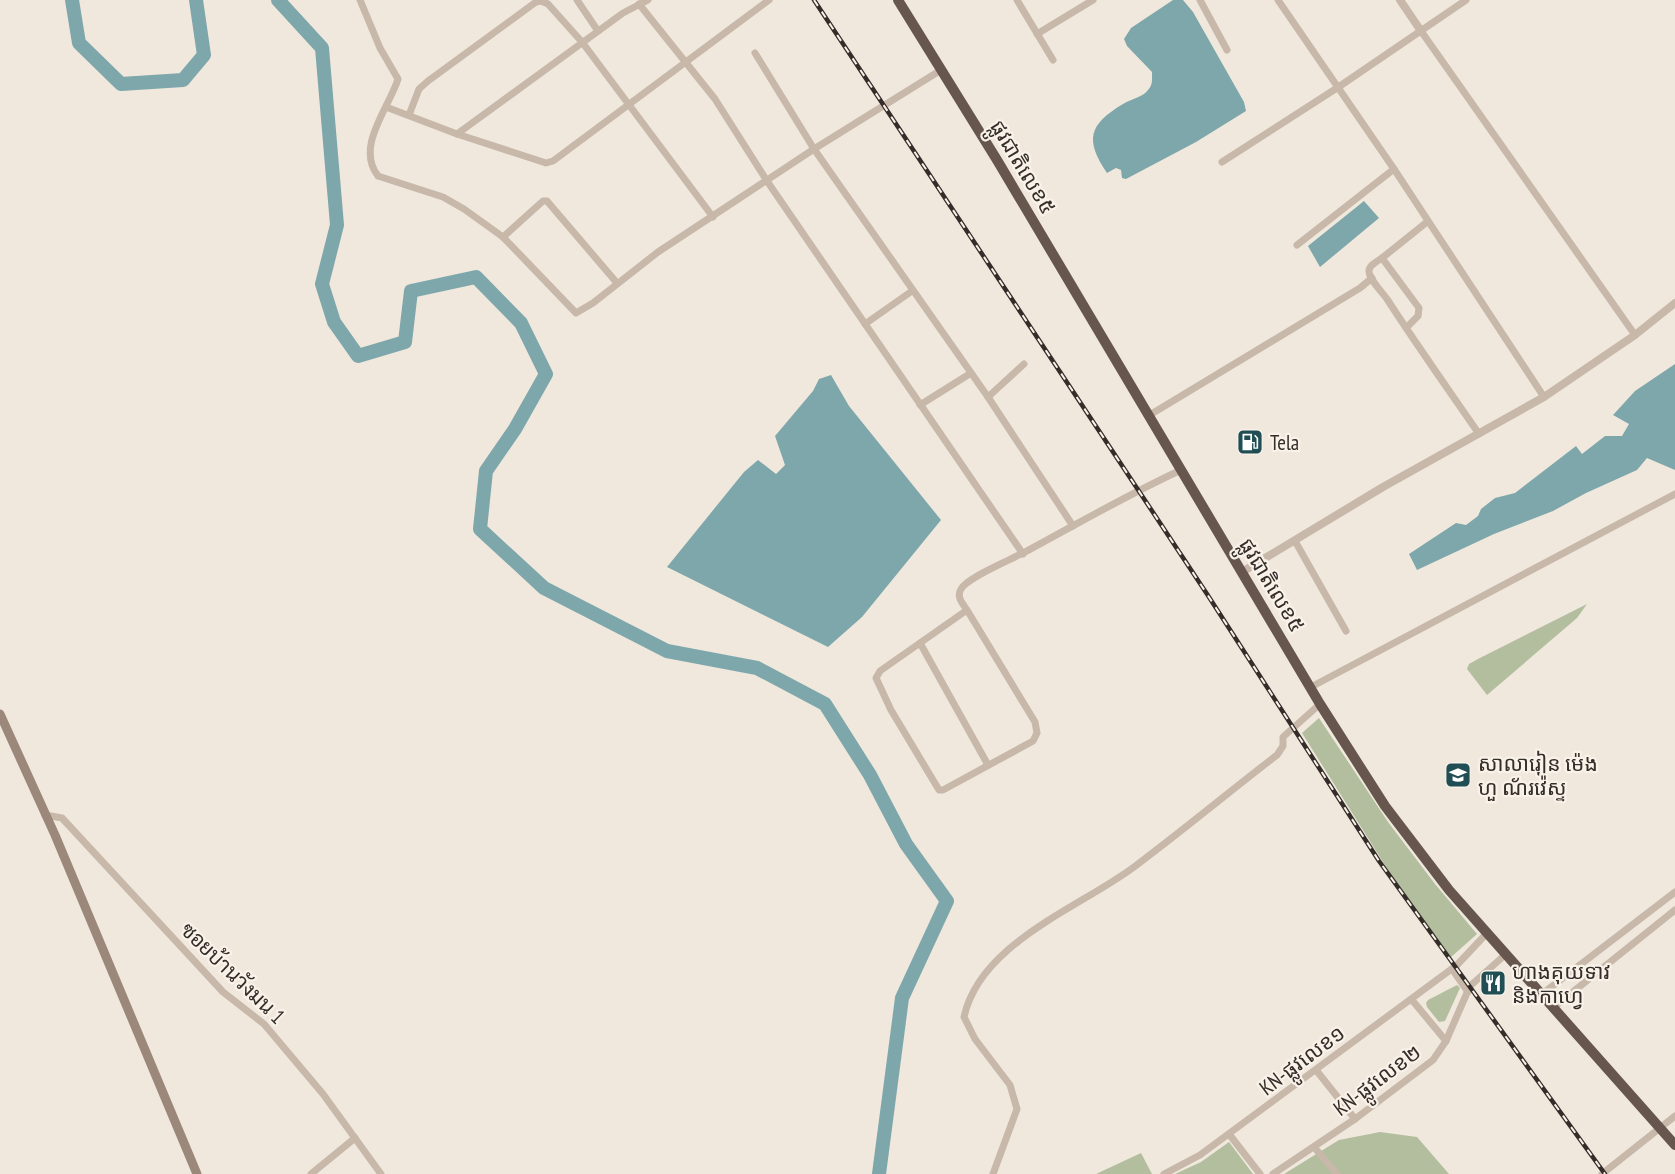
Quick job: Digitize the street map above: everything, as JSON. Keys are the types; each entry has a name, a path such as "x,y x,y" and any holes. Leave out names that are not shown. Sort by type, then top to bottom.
{"highway":[{"name":"ផ្លូវជាតិលេខ៥","path":"898,0 997,160 1320,704 1385,806 1449,890 1675,1145"}],"main road":[{"path":"0,714 197,1174"}],"street":[{"path":"360,0 380,48 398,79 378,124 371,147 372,169 378,177 442,197 464,209 503,237 576,313 593,303 658,252 814,149 941,70"},
{"path":"409,115 419,89 428,81 541,0 548,4 582,42 713,217"},
{"path":"577,0 598,31"},
{"path":"457,134 582,42 648,0"},
{"path":"386,107 457,134 546,163 553,161 769,0"},
{"path":"1017,0 1053,60"},
{"path":"1037,34 1093,0"},
{"path":"1200,0 1227,50"},
{"path":"1278,0 1394,169 1544,397"},
{"path":"1400,0 1635,335"},
{"path":"1221,162 1337,88 1466,0"},
{"path":"639,4 715,99 767,181 1023,554"},
{"path":"755,53 814,149 988,397 1072,526"},
{"path":"1297,245 1394,169"},
{"path":"503,237 543,201 547,201 617,283"},
{"path":"1427,222 1370,268 1369,272 1479,434"},
{"path":"1382,258 1419,308 1418,316 1406,328"},
{"path":"1148,416 1360,288 1372,278"},
{"path":"865,324 912,291"},
{"path":"1242,572 1383,487 1544,397 1635,335 1675,303"},
{"path":"988,397 1024,364"},
{"path":"920,405 971,373"},
{"path":"967,610 879,671 876,678 891,710 939,790 946,789 1036,738 1037,728 1009,677 967,610 959,594 961,588 985,572 1023,554 1118,500 1181,470"},
{"path":"1311,687 1675,494"},
{"path":"1294,541 1346,631"},
{"path":"920,643 988,765"},
{"path":"993,1174 1017,1110 1010,1085 975,1039 964,1017 971,994 987,971 1007,951 1034,930 1098,892 1134,867 1277,754 1283,746 1283,737 1320,704"},
{"name":"ซอยบ้านวังมน 1","path":"45,815 62,818 223,992 264,1024 323,1094 381,1174"},
{"path":"1542,994 1675,892"},
{"path":"1554,1007 1675,910"},
{"name":"KN-ផ្លូវលេខ១","path":"1164,1174 1200,1155 1412,1000 1454,967 1488,933"},
{"path":"1454,967 1469,989 1506,954"},
{"name":"KN-ផ្លូវលេខ២","path":"1273,1174 1355,1119 1433,1060 1446,1041 1469,989"},
{"path":"1412,1000 1446,1041"},
{"path":"1316,1070 1355,1119"},
{"path":"1602,1174 1675,1116"},
{"path":"1229,1134 1260,1174"},
{"path":"311,1174 355,1138"},
{"path":"1314,1146 1337,1174"}],"green space":[{"path":"1587,604 1577,618 1487,695 1467,669 1469,664 1478,659"},
{"path":"1319,718 1388,822 1477,934 1450,958 1400,889 1302,733"},
{"path":"1457,985 1460,988 1445,1021 1439,1022 1426,1003"},
{"path":"1380,1132 1417,1137 1449,1174 1284,1174 1339,1140"},
{"path":"1229,1142 1253,1174 1175,1174 1201,1162"},
{"path":"1141,1153 1152,1174 1096,1174"}],"water":[{"path":"1173,0 1183,0 1193,12 1244,102 1246,111 1196,142 1126,179 1122,178 1121,170 1116,168 1107,173 1095,151 1093,142 1097,126 1111,112 1143,94 1150,88 1152,82 1152,72 1127,46 1124,39 1131,28"},
{"path":"1364,201 1379,218 1320,267 1308,246"},
{"path":"1675,364 1675,470 1647,458 1637,470 1553,511 1494,534 1417,570 1409,554 1456,523 1466,525 1495,498 1515,493 1576,446 1582,454 1605,436 1622,436 1629,424 1613,415 1635,391"},
{"path":"831,375 849,406 941,520 862,617 828,647 667,567 744,472 758,460 776,474 785,465 775,436 813,391 819,379"}],"waterway":[{"path":"72,0 79,43 121,84 183,80 204,55 196,0"},
{"path":"278,0 322,48 337,225 322,284 334,322 358,356 405,342 411,291 476,277 521,323 546,374 515,429 486,471 480,529 544,588 667,651 757,668 825,704 870,775 906,844 947,901 902,998 879,1174"}],"railway":[{"path":"814,0 1207,594 1379,861 1605,1174"}],"place":[{"name":"Tela","path":"1250,442"},
{"name":"សាលារៀន ម៉េង ហួ ណ័រវ៉េស្ទ","path":"1458,775"},
{"name":"ហាងគុយទាវ និងកាហ្វេ","path":"1493,983"}]}
